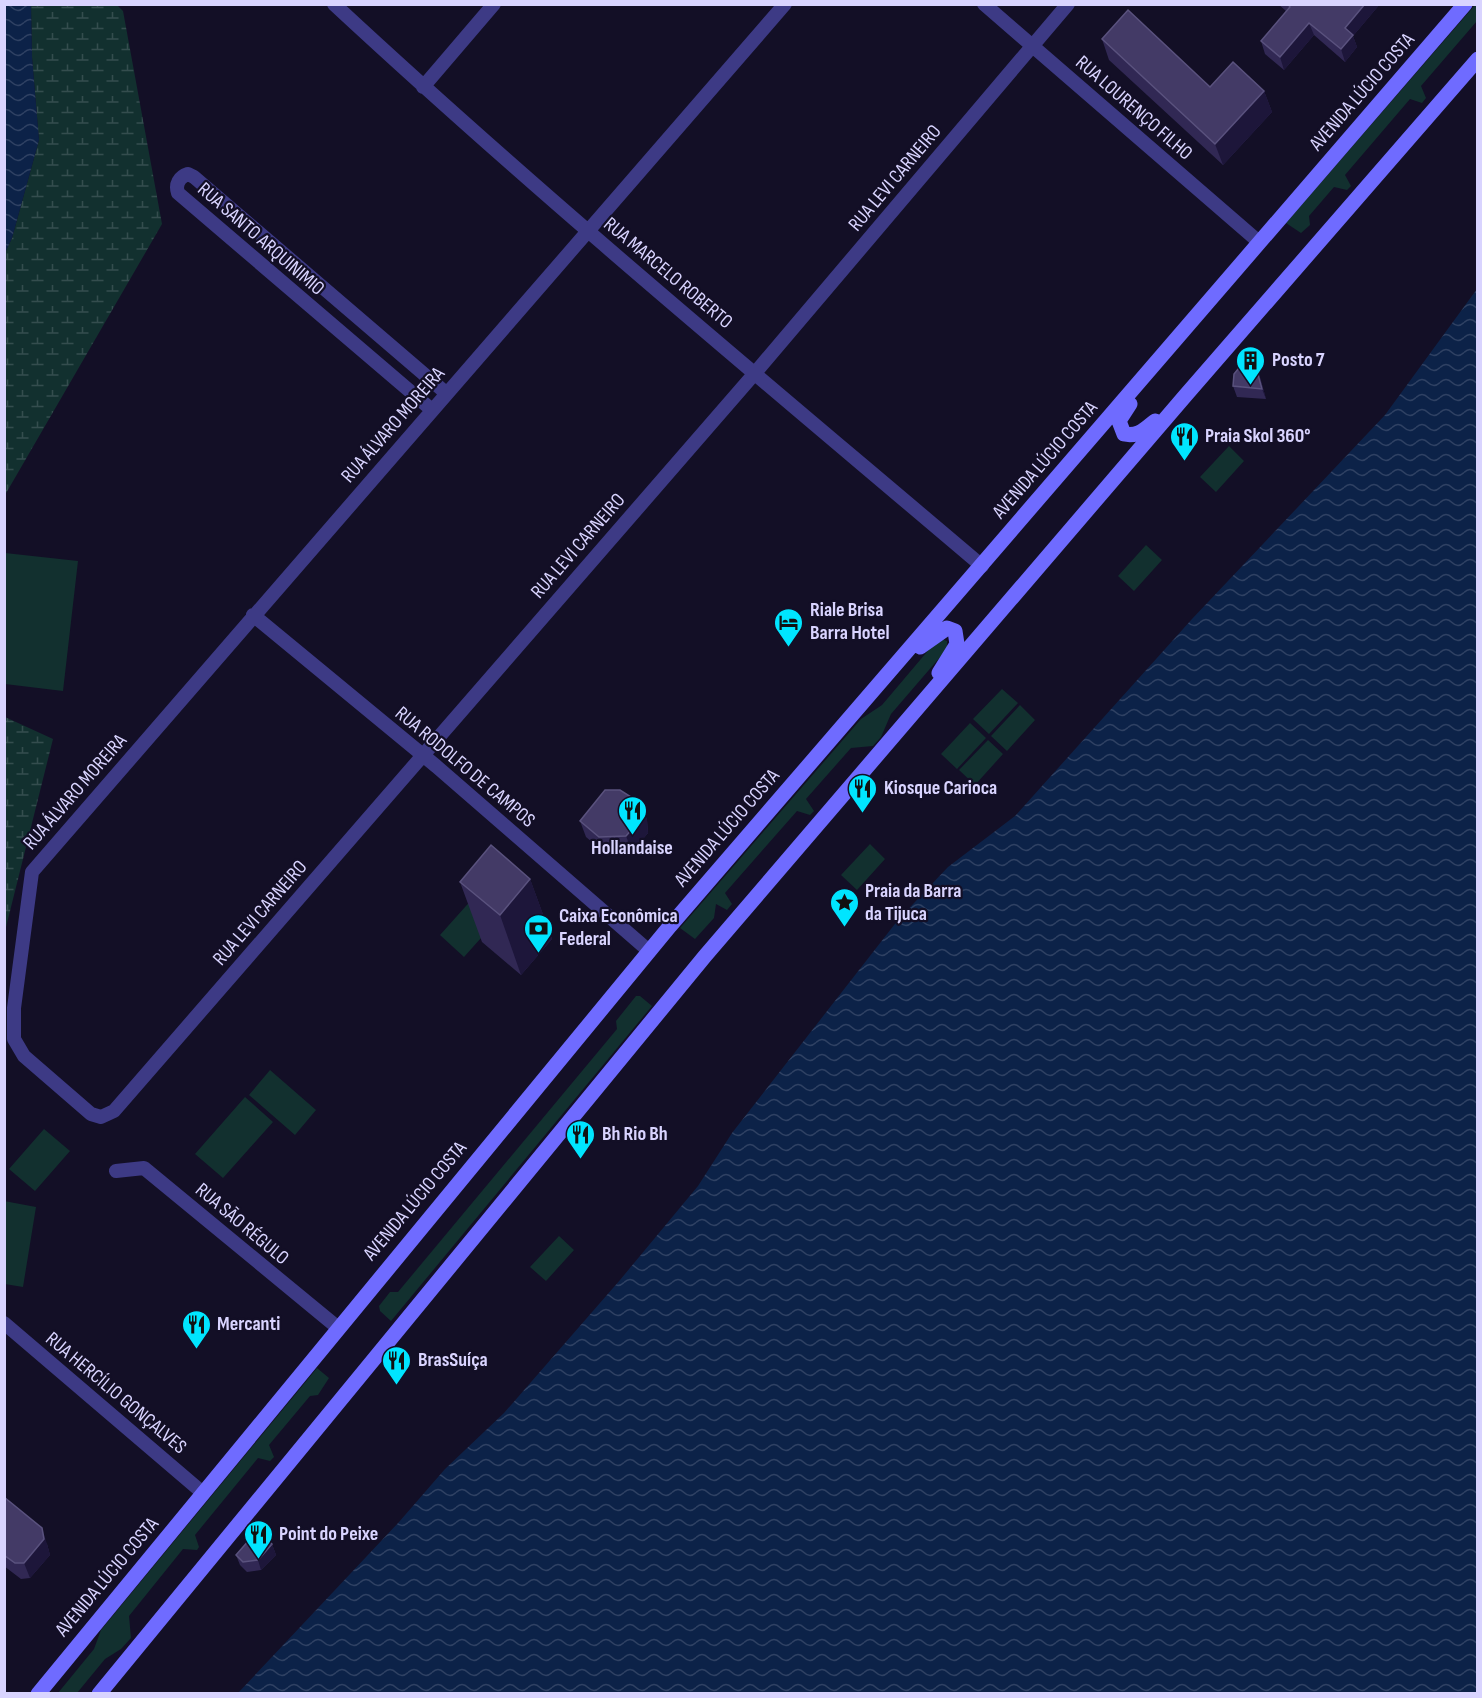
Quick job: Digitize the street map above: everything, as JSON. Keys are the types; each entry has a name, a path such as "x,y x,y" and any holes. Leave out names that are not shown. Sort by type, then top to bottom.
{"main road":[{"name":"AVENIDA LÚCIO COSTA","path":"38,1694 337,1327 649,951 1465,4"},
{"path":"100,1692 705,956 1185,396 1478,60"},
{"path":"1154,366 1119,420 1124,434 1132,436 1142,432 1185,396"},
{"path":"886,674 941,630 947,628 956,631 957,644 912,716"}],"street":[{"name":"RUA MARCELO ROBERTO","path":"334,4 423,87 589,232 982,566"},
{"path":"423,87 494,4"},
{"name":"RUA ÁLVARO MOREIRA","path":"114,1111 101,1117 91,1114 24,1056 14,1039 14,1008 32,872 785,4"},
{"name":"RUA LOURENÇO FILHO","path":"984,4 1259,242"},
{"name":"RUA LEVI CARNEIRO","path":"114,1111 755,373 1068,4"},
{"name":"RUA SANTO ARQUINIMIO","path":"432,410 178,193 177,184 180,179 188,174 194,177 446,393"},
{"name":"RUA RODOLFO DE CAMPOS","path":"253,615 423,755 649,951"},
{"name":"RUA SÃO RÉGULO","path":"116,1170 144,1168 337,1327"},
{"name":"RUA HERCÍLIO GONÇALVES","path":"4,1323 203,1492"}],"green space":[{"path":"31,5 117,5 123,11 162,224 5,495 5,253 12,238 39,140 32,57"},
{"path":"1477,5 1477,21 1421,86 1426,98 1422,103 1410,99 1345,175 1351,186 1347,190 1334,187 1309,216 1310,225 1301,233 1286,223"},
{"path":"1229,446 1244,461 1216,492 1200,477"},
{"path":"1146,545 1162,560 1134,591 1118,576"},
{"path":"5,553 78,561 63,691 5,684"},
{"path":"937,640 947,641 947,649 891,714 881,737 873,746 851,748 806,799 814,811 810,815 797,811 725,893 732,904 727,910 716,904 714,918 695,939 680,928 861,719 882,705"},
{"path":"1002,689 1018,703 989,734 973,719"},
{"path":"1020,705 1035,720 1007,751 991,736"},
{"path":"5,717 53,739 5,931"},
{"path":"970,723 986,738 957,769 941,754"},
{"path":"988,740 1003,754 975,785 959,770"},
{"path":"870,844 885,859 857,890 841,875"},
{"path":"474,897 498,919 464,957 440,935"},
{"path":"636,996 640,996 652,1006 391,1321 380,1311 379,1306 390,1292 398,1292 617,1029 616,1021"},
{"path":"270,1070 316,1110 295,1135 249,1095"},
{"path":"245,1097 273,1122 223,1178 195,1154"},
{"path":"44,1129 70,1151 35,1191 9,1169"},
{"path":"4,1201 36,1207 23,1287 5,1284"},
{"path":"559,1236 574,1250 546,1281 530,1267"},
{"path":"317,1368 329,1378 318,1395 310,1396 269,1445 274,1457 270,1461 258,1458 195,1535 199,1547 197,1550 183,1549 129,1616 131,1638 121,1649 105,1659 77,1693 58,1693 94,1649 101,1630"}],"water":[{"path":"5,4 31,5 32,57 39,140 12,238 5,253"},
{"path":"1477,289 1477,1693 238,1693 399,1522 445,1469 504,1413 620,1280 698,1186 732,1133 898,920 948,867 1015,816 1192,619 1385,415"}],"building":[{"path":"1288,4 1365,4 1345,28 1353,35 1341,49 1309,23 1280,57 1261,41 1290,7"},
{"path":"1128,10 1210,87 1233,62 1264,91 1215,144 1102,39"},
{"path":"1254,360 1262,389 1233,386 1234,374 1243,363"},
{"path":"605,790 620,790 642,804 642,818 626,836 599,837 580,821"},
{"path":"491,845 530,879 500,915 460,882"},
{"path":"4,1497 42,1528 44,1539 24,1563 15,1563 4,1555"},
{"path":"257,1531 272,1544 258,1560 243,1562 236,1555"}],"place":[{"name":"Posto 7","path":"1251,386"},
{"name":"Praia Skol 360°","path":"1184,462"},
{"name":"Riale Brisa Barra Hotel","path":"789,648"},
{"name":"Kiosque Carioca","path":"863,814"},
{"name":"Hollandaise","path":"632,836"},
{"name":"Praia da Barra da Tijuca","path":"844,928"},
{"name":"Caixa Econômica Federal","path":"538,954"},
{"name":"Bh Rio Bh","path":"581,1160"},
{"name":"Mercanti","path":"196,1350"},
{"name":"BrasSuíça","path":"397,1386"},
{"name":"Point do Peixe","path":"258,1560"}]}
